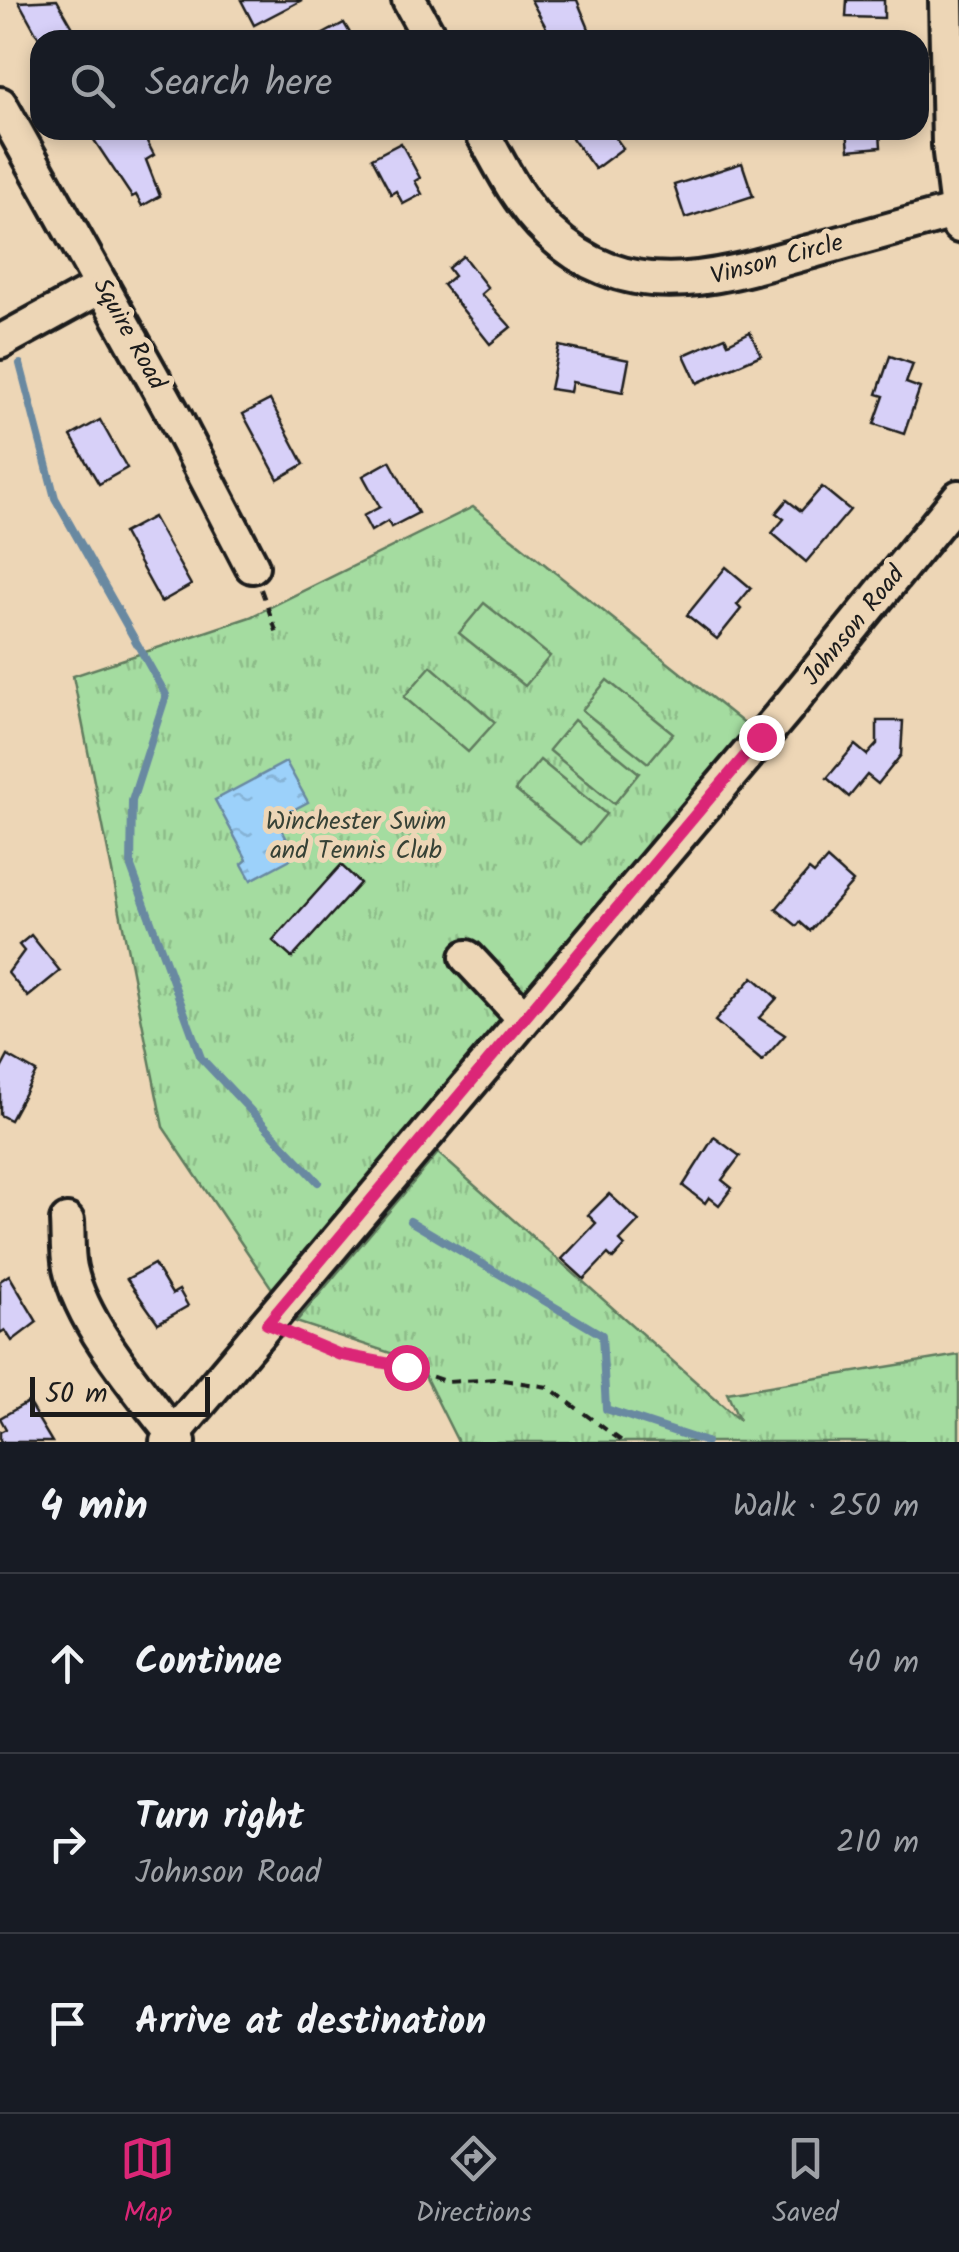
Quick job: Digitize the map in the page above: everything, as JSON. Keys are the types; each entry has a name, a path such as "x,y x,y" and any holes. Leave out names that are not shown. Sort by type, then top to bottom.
{"street":[{"path":"408,0 425,30"},
{"path":"946,0 949,144 958,218"},
{"name":"Squire Road","path":"0,104 252,566"},
{"name":"Vinson Circle","path":"487,140 513,186 549,232 597,264 652,279 710,279 958,218"},
{"path":"0,342 102,286"},
{"name":"Johnson Road","path":"173,1440 959,497"},
{"path":"467,957 523,1017"},
{"path":"67,1220 70,1271 82,1298 109,1346 173,1440"}],"path":[{"path":"252,566 279,639"},
{"path":"267,1324 338,1354 406,1367 446,1382 497,1379 548,1387 623,1442"}],"green space":[{"name":"Winchester Swim and Tennis Club","path":"473,507 761,737 283,1305 163,1127 73,676 250,617"},
{"path":"484,603 550,656 525,686 459,633"},
{"path":"431,666 495,722 468,752 404,697"},
{"path":"607,680 673,733 648,763 582,710"},
{"path":"574,720 639,773 614,804 549,750"},
{"path":"540,760 606,814 581,844 515,790"},
{"path":"438,1153 739,1420 727,1393 959,1355 959,1442 458,1442 418,1362 296,1322"}],"water":[{"path":"286,762 308,802 276,819 296,856 251,880 242,864 247,860 215,800"}],"building":[{"path":"57,0 74,30 34,30 19,2"},
{"path":"241,0 302,0 254,25"},
{"path":"531,0 577,0 589,29 547,30"},
{"path":"847,0 884,0 884,18 846,17"},
{"path":"94,140 146,140 154,155 146,160 160,196 142,206 136,195 132,197"},
{"path":"573,140 617,140 623,148 595,169"},
{"path":"848,140 880,140 881,147 849,150"},
{"path":"401,143 420,178 415,181 422,194 403,204 396,191 391,194 372,158"},
{"path":"742,163 753,196 685,218 674,185"},
{"path":"463,256 488,288 481,294 511,327 490,344 443,285 454,276 448,268"},
{"path":"750,332 761,355 697,383 684,355 725,337 728,343"},
{"path":"559,346 629,360 623,392 572,382 570,392 550,389"},
{"path":"890,356 913,364 906,383 920,388 904,434 874,424 884,396 877,394"},
{"path":"270,400 304,464 278,479 243,414"},
{"path":"100,420 127,468 99,484 71,436"},
{"path":"390,461 418,513 391,527 388,521 371,531 363,516 380,507 363,476"},
{"path":"822,487 850,510 806,562 772,533 784,519 776,513 787,500 801,511"},
{"path":"153,517 191,585 161,602 123,533"},
{"path":"726,567 751,588 737,605 741,609 717,639 687,615"},
{"path":"877,721 903,721 901,755 878,784 867,775 849,797 827,778 855,745 867,755 877,744"},
{"path":"827,859 853,882 810,931 776,909 809,870 814,874"},
{"path":"341,865 360,883 292,958 273,941"},
{"path":"31,935 60,971 28,997 8,973 24,951 19,945"},
{"path":"753,977 777,998 759,1018 785,1035 762,1061 715,1021"},
{"path":"8,1056 36,1072 10,1120 0,1115 0,1071"},
{"path":"714,1137 740,1156 722,1180 732,1188 719,1205 709,1197 705,1203 683,1186"},
{"path":"609,1194 639,1221 620,1241 625,1246 613,1259 608,1254 584,1279 562,1259 596,1223 588,1215"},
{"path":"154,1264 172,1294 179,1290 188,1306 158,1323 127,1279"},
{"path":"9,1275 37,1322 12,1341 5,1330 0,1333 0,1281"},
{"path":"28,1402 52,1442 0,1442 0,1432 6,1429 0,1418"}],"waterway":[{"path":"20,364 55,498 166,695 132,801 131,867 201,1058 318,1182"},
{"path":"410,1221 602,1335 606,1409 706,1442"}],"route":[{"path":"406,1367 338,1354 267,1324 761,737"}]}
